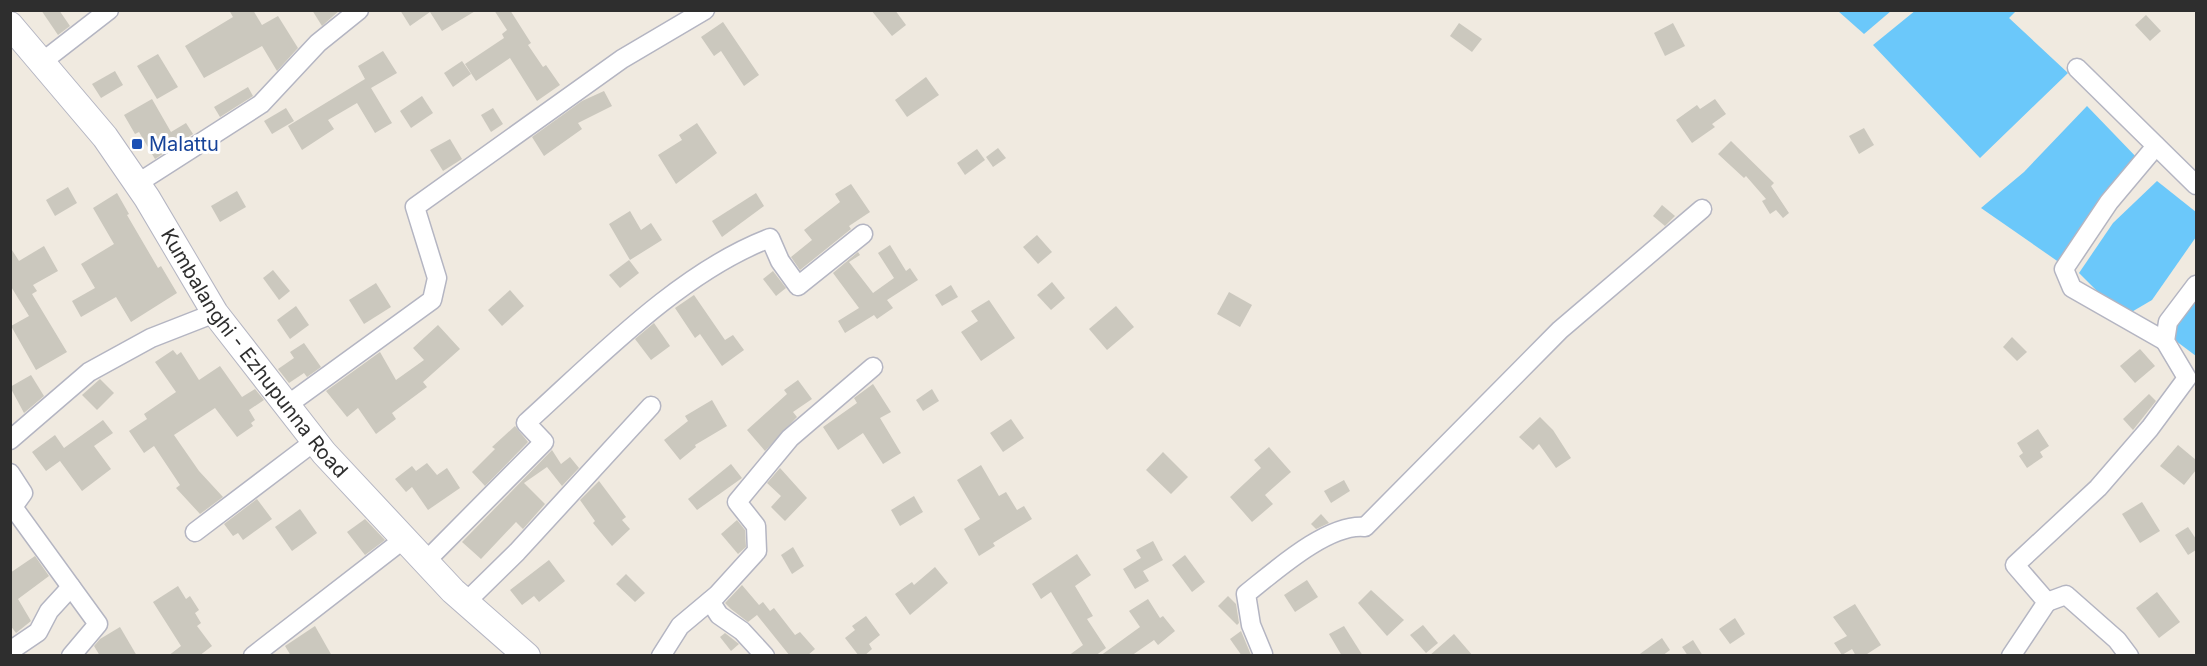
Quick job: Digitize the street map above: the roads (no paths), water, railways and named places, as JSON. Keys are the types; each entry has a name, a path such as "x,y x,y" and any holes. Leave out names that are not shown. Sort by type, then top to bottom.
{"main road":[{"name":"Kumbalanghi - Ezhupunna Road","path":"10,25 105,137 138,183 215,313 286,406 425,562 520,653"}],"street":[{"path":"42,62 109,10"},
{"path":"138,183 261,105 318,43 359,10"},
{"path":"286,406 432,300 437,278 415,207 622,59 705,10"},
{"path":"2077,68 2196,185"},
{"path":"2047,602 2015,565 2098,488 2150,428 2187,378 2165,341 2072,288 2064,269 2109,202 2156,146"},
{"path":"1262,656 1251,625 1246,594 1306,548 1353,526 1365,527 1560,330 1702,209"},
{"path":"425,562 544,442 526,423 624,335 700,274 744,248 770,238 780,261 798,286 862,234"},
{"path":"2165,341 2168,322 2196,285"},
{"path":"10,440 89,372 151,338 215,313"},
{"path":"661,656 680,626 710,601 758,551 756,526 737,502 790,438 873,367"},
{"path":"466,602 532,536 651,406"},
{"path":"195,532 315,441"},
{"path":"10,473 23,493 13,507 98,624 71,656"},
{"path":"253,656 404,539"},
{"path":"10,651 38,632 50,611 71,587"},
{"path":"2011,656 2047,602 2066,596 2117,640 2129,656"},
{"path":"710,601 719,615 742,630 765,656"}],"water":[{"path":"1916,10 2016,11 2009,18 2068,73 1980,158 1873,45"},
{"path":"1838,11 1891,11 1864,34"},
{"path":"2087,106 2140,161 2063,265 1981,208 2024,172"},
{"path":"2157,181 2196,212 2196,237 2152,300 2123,317 2079,273 2113,223"},
{"path":"2196,293 2196,356 2172,338 2168,329"}],"place":[{"name":"Malattu","path":"137,144"}]}
